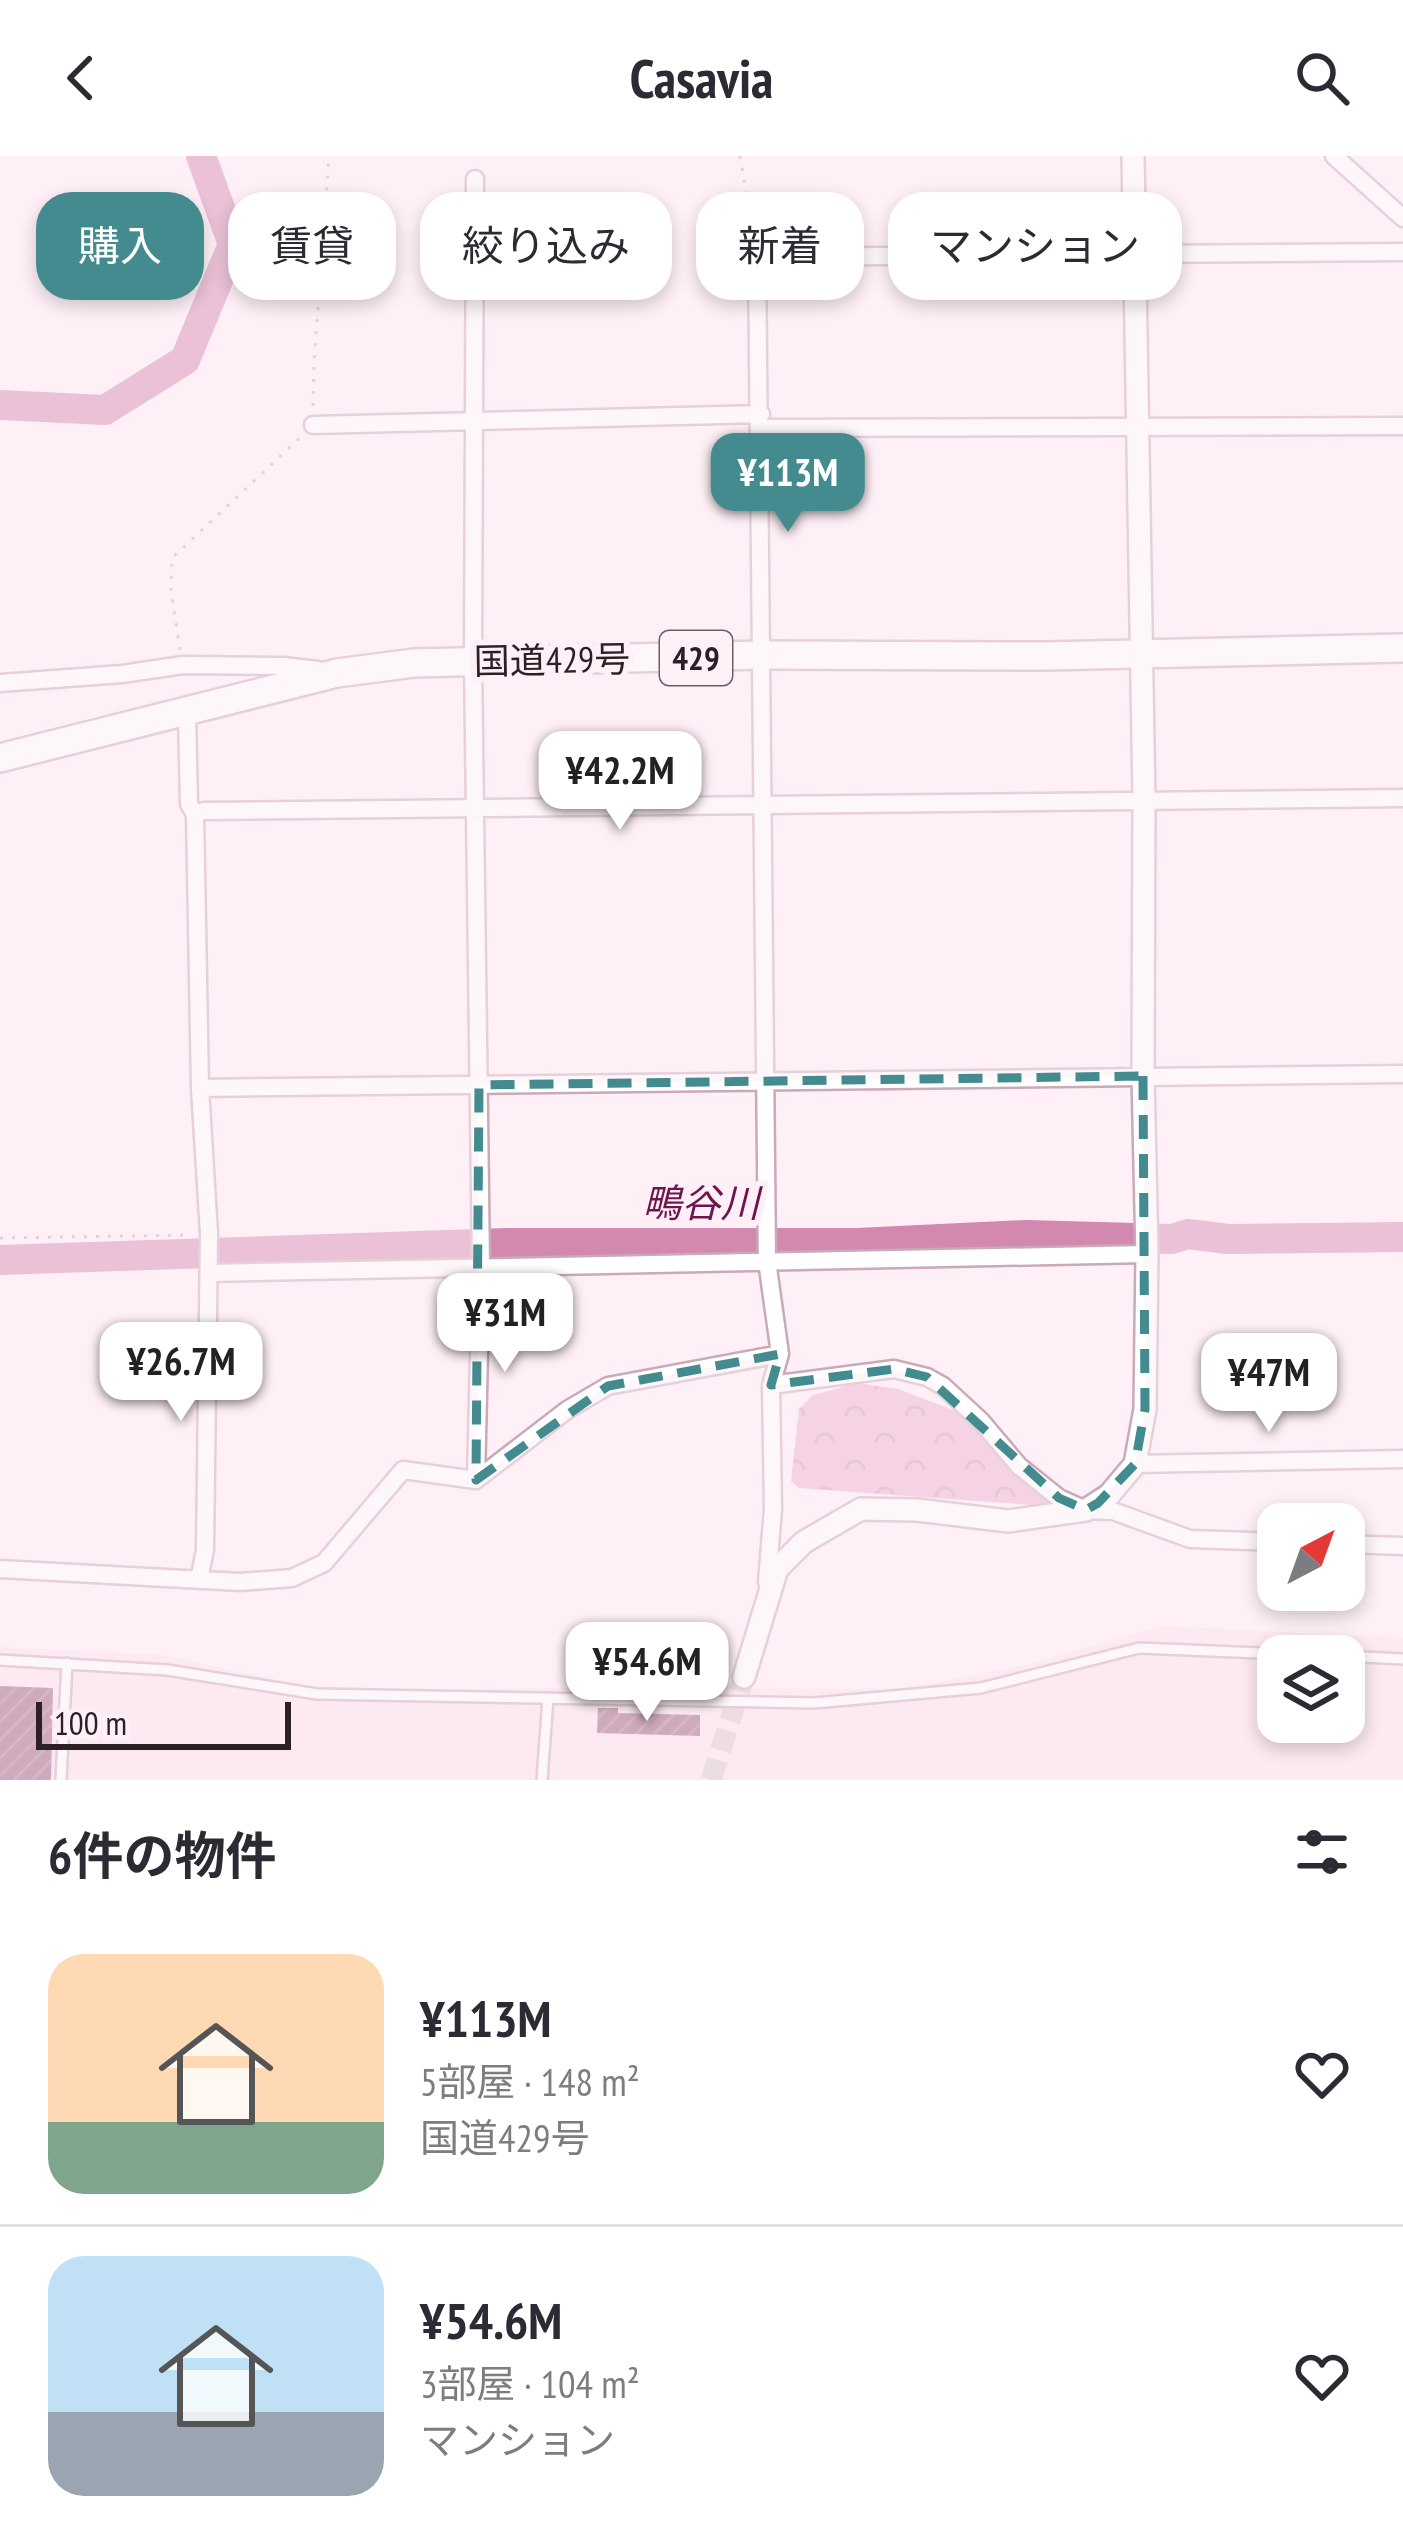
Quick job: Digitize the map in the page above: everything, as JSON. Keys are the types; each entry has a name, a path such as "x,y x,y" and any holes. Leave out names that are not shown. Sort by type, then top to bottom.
{"highway":[{"name":"国道429号","path":"0,758 337,673 413,663 1403,648"}],"street":[{"path":"1132,156 1133,192"},
{"path":"1334,156 1403,218"},
{"path":"476,179 473,660 481,1268 476,1480"},
{"path":"1182,254 1403,252"},
{"path":"758,300 767,1261 780,1354 771,1385 772,1510 765,1604"},
{"path":"1086,1510 1109,1495 1135,1464 1145,1408 1144,800 1135,300"},
{"path":"313,425 760,421 1403,426"},
{"path":"0,683 183,665 283,666 337,673"},
{"path":"187,711 189,804 196,814 200,1088 210,1273 205,1550 200,1580"},
{"path":"196,814 1403,798"},
{"path":"200,1088 1403,1074"},
{"path":"210,1273 1147,1254"},
{"path":"0,1569 240,1582 292,1578 324,1563 403,1470 476,1480 567,1410 608,1386 780,1354"},
{"path":"771,1385 894,1370 927,1378 943,1386 981,1421 1019,1466 1059,1498 1086,1510"},
{"path":"1135,1464 1403,1460"},
{"path":"744,1678 777,1569 804,1542 861,1509 1008,1521 1113,1511 1190,1540 1257,1542"},
{"path":"1365,1545 1403,1546"}],"lane":[{"path":"0,1660 167,1670 317,1694 814,1703 981,1688 1139,1648 1257,1653"},
{"path":"1365,1657 1403,1659"},
{"path":"61,1780 67,1663"},
{"path":"542,1780 548,1698"}],"path":[{"path":"183,665 171,591 172,558 313,425 329,156"},
{"path":"740,156 746,192"},
{"path":"0,1238 209,1234"}],"highlighted area":[{"path":"1143,1076 1145,1409 1135,1464 1098,1503 1086,1510 1059,1498 927,1377 894,1369 771,1385 780,1354 608,1386 476,1480 479,1085"}],"shaded area":[{"path":"1160,1626 1342,1635 1257,1635 1257,1743 1365,1743 1365,1636 1403,1638 1403,1780 0,1780 0,1647 163,1655 331,1692 678,1686 900,1690 1026,1665"}],"green space":[{"path":"858,1383 898,1389 967,1415 1048,1498 1045,1506 799,1488 791,1481 799,1409 813,1395"}],"building":[{"path":"0,1686 53,1688 51,1780 0,1780"},
{"path":"598,1708 618,1708 618,1713 700,1715 700,1736 597,1733"}],"waterway":[{"path":"0,405 105,410 185,360 233,244 201,156"},
{"name":"鴫谷川","path":"0,1260 507,1243 857,1243 1026,1235 1403,1237"}],"tunnel":[{"path":"711,1780 744,1677"}]}
